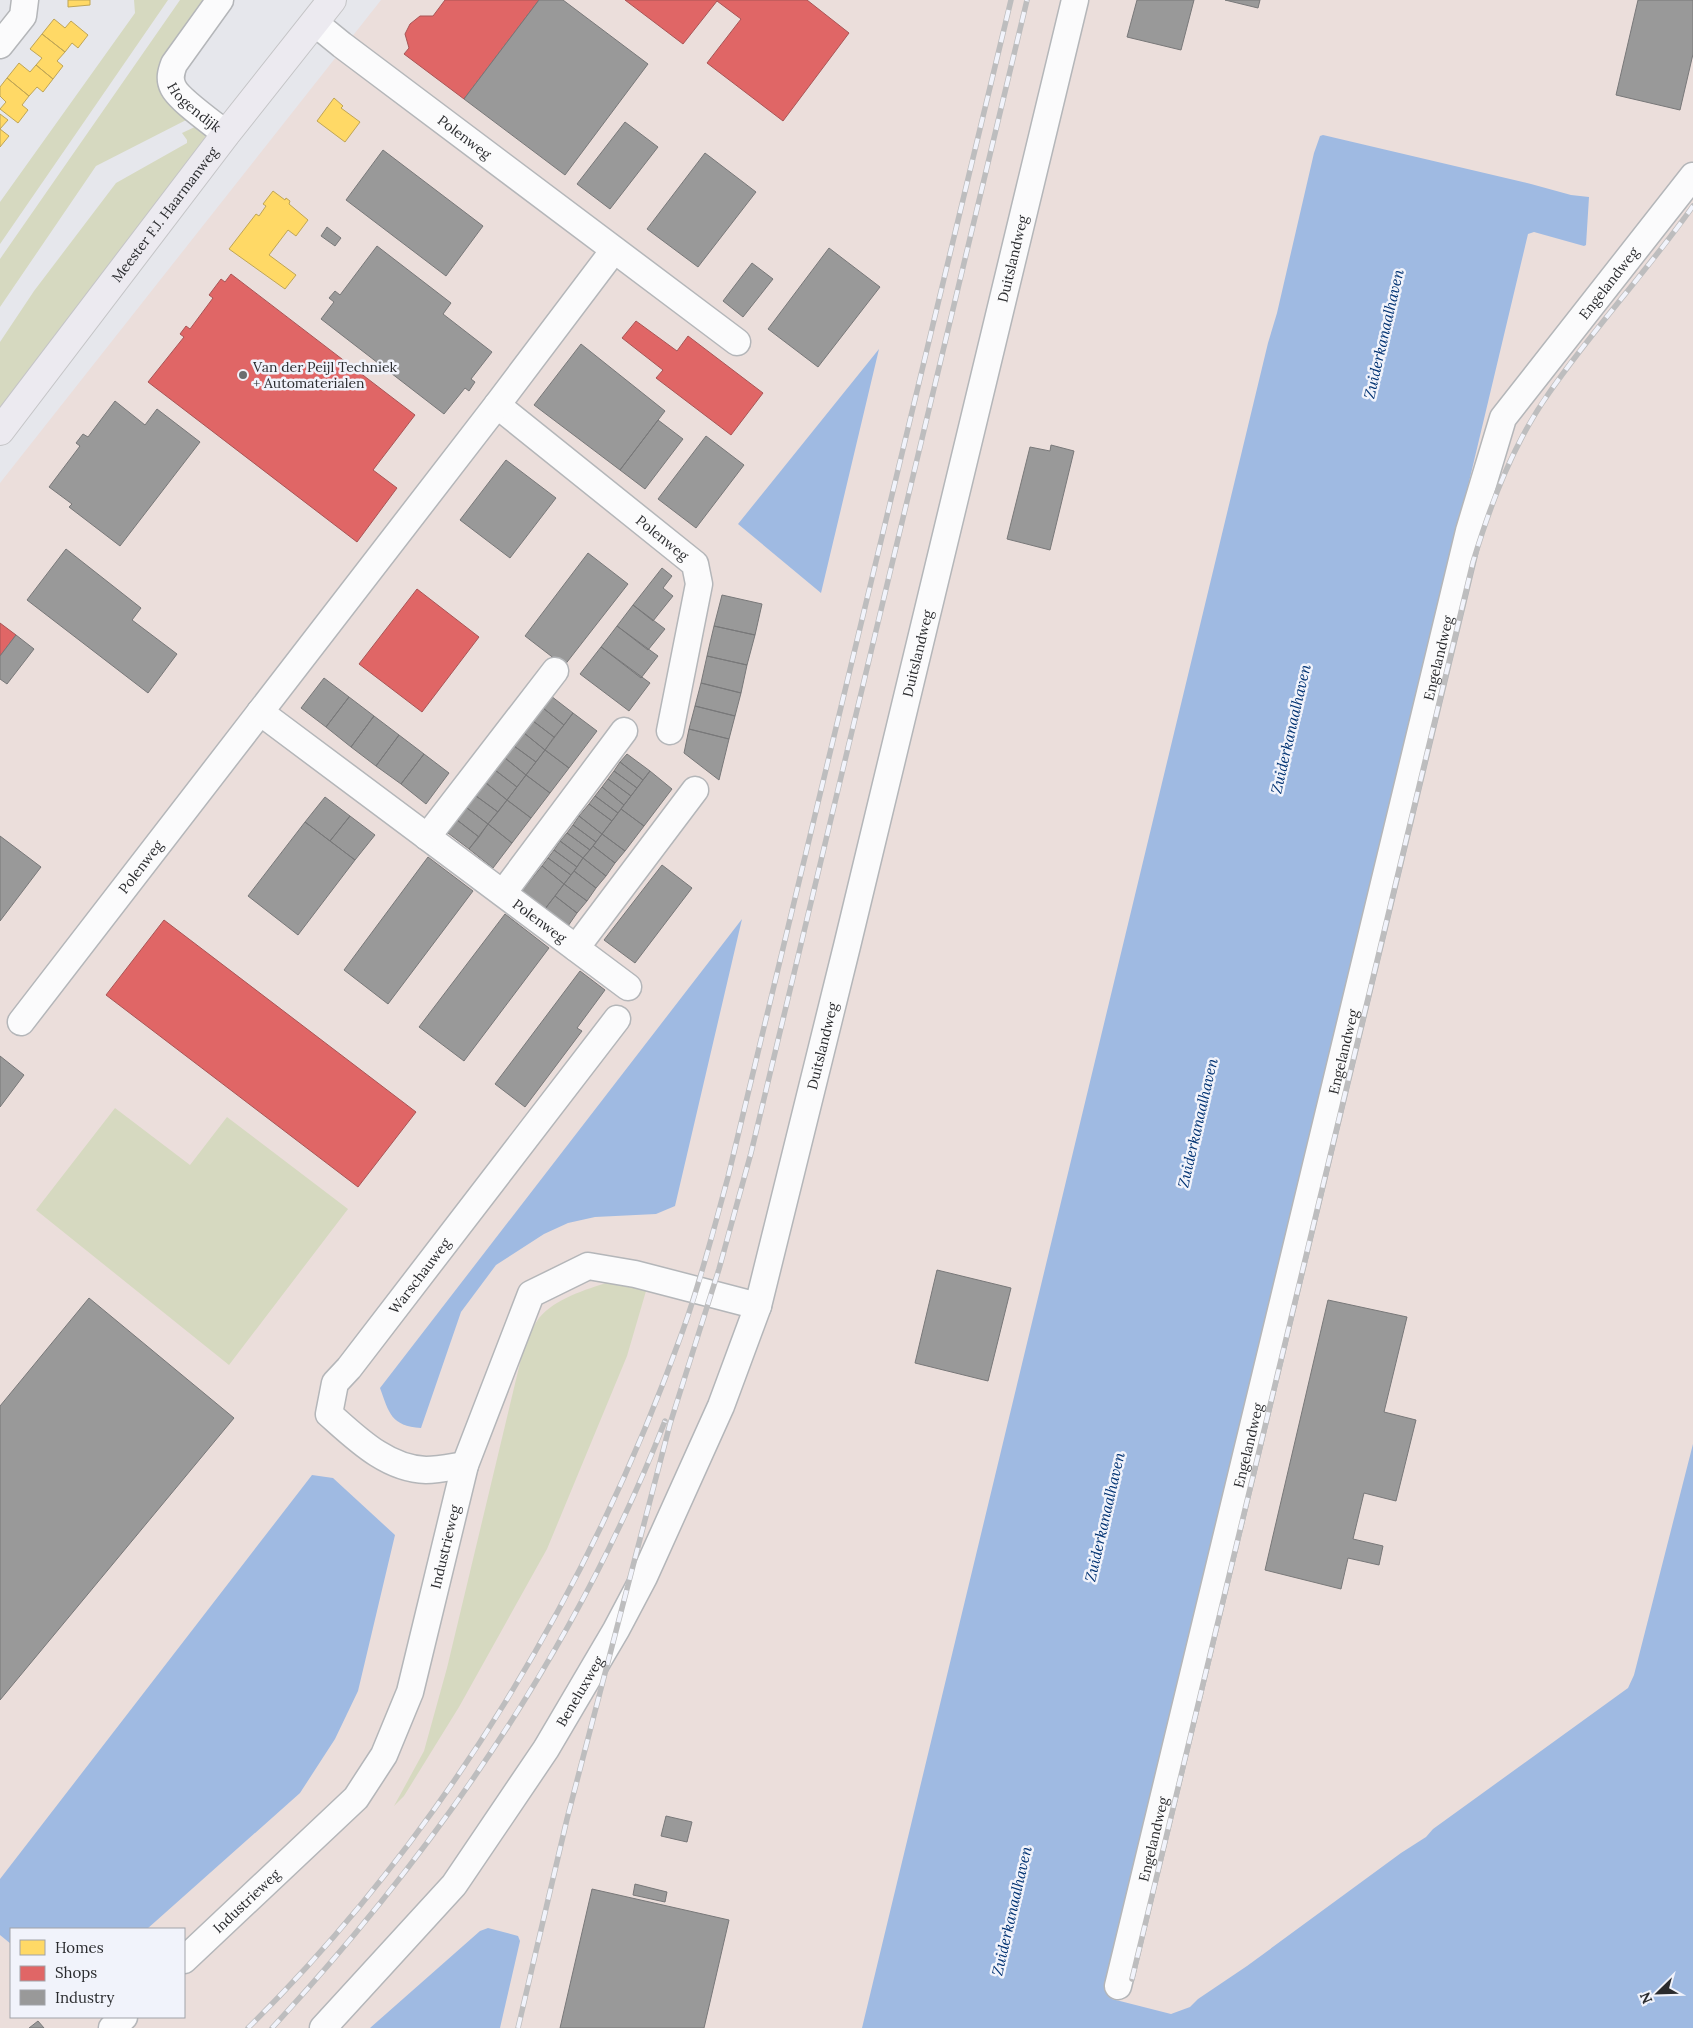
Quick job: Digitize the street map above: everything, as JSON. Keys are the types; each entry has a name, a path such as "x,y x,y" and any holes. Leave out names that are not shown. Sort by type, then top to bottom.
{"main road":[{"name":"Meester F.J. Haarmanweg","path":"0,431 226,134 332,0"}],"street":[{"path":"0,45 23,16 25,0"},
{"name":"Hogendijk","path":"220,0 174,64 171,80 173,88 178,95 226,134"},
{"name":"Duitslandweg","path":"758,1306 847,946 1075,0"},
{"name":"Polenweg","path":"315,23 342,46 737,342"},
{"name":"Engelandweg","path":"1118,1986 1464,550 1502,418 1693,176"},
{"name":"Polenweg","path":"21,1022 497,405 614,250"},
{"name":"Polenweg","path":"497,405 695,564 698,584 670,731"},
{"path":"427,837 555,671"},
{"name":"Polenweg","path":"260,712 628,987"},
{"name":"Polenweg","path":"503,893 624,731"},
{"name":"Polenweg","path":"576,948 695,790"},
{"name":"Warschauweg","path":"465,1465 425,1470 400,1464 369,1449 329,1414 335,1383 355,1360 617,1020"},
{"name":"Industrieweg","path":"185,1959 356,1798 384,1755 410,1692 465,1465 531,1294 588,1266 635,1274 758,1306"},
{"name":"Beneluxweg","path":"323,2028 454,1885 546,1749 616,1630 644,1577 721,1406 758,1306"},
{"path":"112,2028 123,2018"}],"shaded area":[{"path":"381,0 1693,0 1693,1770 1538,2028 0,2028 0,483"}],"green space":[{"path":"134,0 168,0 0,244 0,202 135,13"},
{"path":"180,0 209,0 164,73 192,117 96,166 0,307 0,259"},
{"path":"199,125 208,135 0,412 0,342 34,291 116,183 187,143 182,133"},
{"path":"115,1108 190,1165 227,1117 348,1209 229,1365 36,1210"},
{"path":"609,1282 646,1291 627,1356 547,1549 459,1707 404,1796 394,1806 424,1751 447,1668 525,1342 539,1318 554,1305 590,1288"}],"water":[{"name":"Zuiderkanaalhaven","path":"1323,135 1571,195 1589,197 1586,245 1534,232 1528,234 1109,1993 1112,1999 1171,2014 1190,2007 1198,1999 1426,1837 1433,1829 1628,1688 1634,1675 1693,1444 1693,2028 862,2028 1268,343 1277,313 1314,153 1320,136"},
{"path":"879,349 821,593 738,524"},
{"path":"742,919 675,1206 656,1214 595,1217 568,1223 544,1234 496,1265 461,1312 421,1428 411,1427 397,1421 389,1411 380,1388"},
{"path":"312,1475 333,1478 395,1535 358,1691 335,1739 300,1793 148,1928 10,1928 10,1943 0,1935 0,1879"},
{"path":"488,1928 518,1936 520,1941 500,2028 370,2028 480,1931"}],"building: Homes":[{"path":"68,0 90,0 90,5 68,7"},
{"path":"54,19 65,28 71,21 88,35 78,48 72,43 65,52 42,34"},
{"path":"42,34 65,52 57,61 63,66 53,79 36,65 42,58 30,49"},
{"path":"19,63 30,72 36,65 53,79 43,92 37,87 29,96 7,78"},
{"path":"7,78 29,96 22,105 28,110 18,123 0,109 6,102 0,96 0,87"},
{"path":"334,98 343,106 341,108 360,122 345,142 317,121"},
{"path":"0,114 8,120 0,129"},
{"path":"0,129 9,136 0,147"},
{"path":"273,191 285,200 286,198 290,201 289,204 308,220 296,236 288,230 269,255 296,275 285,289 229,249 256,214 259,216 266,206 263,204"}],"building: Shops":[{"path":"445,0 539,0 464,99 404,54 409,48 405,34 410,24 420,16 433,16"},
{"path":"625,0 807,0 849,33 783,121 707,63 741,19 717,1 683,44"},
{"path":"231,274 415,415 373,470 397,488 357,542 148,382 184,337 180,334 186,326 190,329 213,298 209,295 221,279 225,282"},
{"path":"636,321 677,351 688,336 763,393 731,435 656,378 663,370 622,338"},
{"path":"417,589 479,637 422,712 359,664"},
{"path":"0,623 16,635 0,656"},
{"path":"164,920 416,1112 358,1187 106,995"}],"building: Industry":[{"path":"539,0 563,0 648,64 565,175 464,99"},
{"path":"1137,0 1194,0 1181,50 1127,37"},
{"path":"1225,0 1260,0 1258,8"},
{"path":"1638,0 1693,0 1693,54 1680,110 1616,95"},
{"path":"625,122 658,147 610,209 577,184"},
{"path":"383,150 483,226 446,276 346,200"},
{"path":"705,153 756,192 698,267 647,229"},
{"path":"327,227 341,238 335,246 321,236"},
{"path":"377,246 451,303 443,314 492,352 471,379 475,382 469,391 465,388 444,414 321,319 334,302 329,298 335,291 340,295"},
{"path":"829,248 880,287 818,367 768,329"},
{"path":"752,263 773,279 743,317 723,301"},
{"path":"581,344 665,411 620,470 534,405"},
{"path":"115,401 145,425 157,409 200,442 120,546 69,507 72,504 49,487 80,446 76,443 83,434 88,437"},
{"path":"658,420 683,439 645,489 620,470"},
{"path":"706,436 744,465 696,528 658,499"},
{"path":"1051,445 1074,451 1050,550 1007,539 1030,447 1050,451"},
{"path":"506,460 556,498 510,558 460,520"},
{"path":"66,549 141,608 132,620 177,654 148,693 27,600"},
{"path":"588,553 628,584 564,666 525,636"},
{"path":"662,568 672,576 663,588 673,596 653,621 633,605"},
{"path":"722,595 762,604 755,635 714,626"},
{"path":"633,605 665,629 648,650 617,626"},
{"path":"617,626 658,656 641,678 601,647"},
{"path":"714,626 755,635 747,665 707,656"},
{"path":"16,635 34,649 7,684 0,679 0,656"},
{"path":"601,647 650,683 629,711 580,674"},
{"path":"707,656 747,665 741,693 701,683"},
{"path":"324,678 349,697 326,727 301,708"},
{"path":"701,683 741,693 735,716 695,706"},
{"path":"551,696 573,713 564,725 543,708"},
{"path":"349,697 374,716 351,747 326,727"},
{"path":"695,706 735,716 729,739 689,729"},
{"path":"543,708 564,725 554,737 533,721"},
{"path":"573,713 597,731 569,768 545,750"},
{"path":"374,716 399,735 376,766 351,747"},
{"path":"533,721 554,737 545,750 524,733"},
{"path":"689,729 729,739 719,780 684,753"},
{"path":"524,733 545,750 536,762 514,746"},
{"path":"399,735 424,754 401,784 376,766"},
{"path":"514,746 536,762 526,775 505,758"},
{"path":"545,750 569,768 550,793 526,775"},
{"path":"424,754 449,773 426,804 401,784"},
{"path":"627,754 650,771 643,780 620,762"},
{"path":"505,758 526,775 517,787 495,770"},
{"path":"620,762 643,780 637,788 614,771"},
{"path":"495,770 517,787 507,800 486,783"},
{"path":"614,771 637,788 631,796 608,779"},
{"path":"650,771 672,789 644,826 621,809"},
{"path":"526,775 550,793 531,818 507,800"},
{"path":"608,779 631,796 624,805 602,787"},
{"path":"486,783 507,800 498,812 476,796"},
{"path":"602,787 624,805 618,813 595,796"},
{"path":"476,796 498,812 488,824 467,808"},
{"path":"595,796 618,813 612,821 589,804"},
{"path":"325,797 350,816 330,841 305,822"},
{"path":"507,800 531,818 512,843 488,824"},
{"path":"589,804 612,821 602,834 579,816"},
{"path":"467,808 488,824 479,837 457,820"},
{"path":"621,809 644,826 625,851 602,834"},
{"path":"350,816 375,835 355,860 330,841"},
{"path":"579,816 602,834 596,842 573,825"},
{"path":"457,820 479,837 469,849 448,833"},
{"path":"305,822 355,860 298,935 248,896"},
{"path":"488,824 512,843 493,868 469,849"},
{"path":"573,825 596,842 590,850 567,833"},
{"path":"567,833 590,850 583,858 560,841"},
{"path":"602,834 625,851 615,863 593,846"},
{"path":"0,836 41,867 0,921"},
{"path":"560,841 583,858 577,867 554,850"},
{"path":"593,846 615,863 606,876 583,858"},
{"path":"554,850 577,867 571,875 548,858"},
{"path":"428,857 473,891 388,1004 344,970"},
{"path":"548,858 571,875 564,884 542,866"},
{"path":"583,858 606,876 596,888 574,871"},
{"path":"662,865 692,888 635,963 604,940"},
{"path":"542,866 564,884 545,909 522,891"},
{"path":"574,871 596,888 587,901 564,884"},
{"path":"564,884 587,901 577,913 555,896"},
{"path":"555,896 577,913 568,926 545,909"},
{"path":"505,914 549,948 464,1061 419,1027"},
{"path":"580,971 605,990 577,1028 582,1031 525,1107 495,1084"},
{"path":"0,1056 24,1075 0,1107"},
{"path":"937,1270 1011,1288 988,1381 915,1363"},
{"path":"89,1298 234,1418 0,1700 0,1406"},
{"path":"1328,1300 1407,1317 1384,1412 1416,1420 1396,1501 1364,1493 1353,1539 1383,1546 1379,1565 1348,1558 1341,1589 1265,1570"},
{"path":"666,1816 692,1822 687,1842 661,1836"},
{"path":"635,1884 667,1892 665,1902 633,1895"},
{"path":"592,1889 729,1920 704,2028 560,2028"},
{"path":"38,2021 44,2028 29,2028"}],"railway":[{"path":"248,2028 319,1953 386,1874 448,1790 504,1703 557,1613 604,1521 646,1426 683,1330 728,1177 1011,0"},
{"path":"518,2028 567,1819 670,1424 719,1269 751,1153 1027,0"},
{"path":"1132,1979 1473,562 1504,474 1536,412 1584,345 1693,206"},
{"path":"272,2028 390,1890 445,1818 497,1743 545,1666 590,1586 630,1505 665,1421"}],"place":[{"name":"Van der Peijl Techniek + Automaterialen","path":"243,375"}]}
